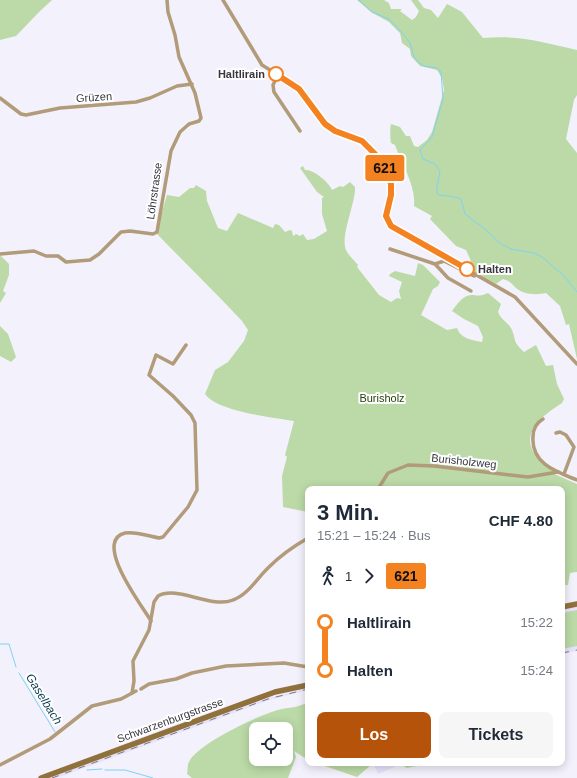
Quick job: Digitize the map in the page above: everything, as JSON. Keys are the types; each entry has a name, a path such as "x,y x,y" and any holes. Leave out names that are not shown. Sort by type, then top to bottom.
{"main road":[{"path":"565,606 577,604"},
{"name":"Schwarzenburgstrasse","path":"41,778 275,692 305,686"}],"street":[{"name":"Löhrstrasse","path":"0,254 34,251 46,256 58,256 66,262 90,260 99,254 121,232 156,234 158,230 159,214 164,198 171,151 180,132 188,124 199,121 201,118 192,84 179,57 175,35 168,12 167,0"},
{"path":"223,0 258,60 265,67 299,89 325,124 335,131 362,141 379,158 391,184 391,195 386,216 391,226 509,293 520,302 577,364"},
{"path":"278,75 274,85 274,92 300,131"},
{"name":"Grüzen","path":"0,98 21,114 26,115 60,108 136,102 150,98 177,86 192,84"},
{"path":"390,249 435,264 448,278 471,291"},
{"path":"435,264 444,261 474,276 477,274"},
{"path":"151,621 124,578 115,557 114,547 118,537 127,533 159,538 163,537 188,507 198,490 194,420 163,386 149,375 156,355 173,364 177,361 186,345"},
{"name":"Burisholzweg","path":"543,419 534,429 533,444 538,458 550,468 577,480"},
{"path":"556,433 560,432 566,435 574,447 564,474"},
{"name":"Burisholzweg","path":"380,486 388,473 408,465 528,477 558,472"},
{"path":"0,765 50,739 92,706 121,699 134,692 133,661 149,630 154,602 162,594 173,594 223,602 236,599 280,556 305,540"},
{"path":"141,689 149,684 226,666 284,663 305,666"}],"shaded area":[{"path":"577,604 577,651 565,653 565,606"},
{"path":"305,689 305,691 269,700 57,778 49,778 268,698"},
{"path":"374,766 397,766 378,774"}],"green space":[{"path":"0,0 52,0 16,36 0,40"},
{"path":"357,0 384,0 389,3 391,9 402,9 400,11 412,20 416,17 419,11 411,0 418,0 424,8 431,10 438,18 447,4 462,12 483,38 519,38 577,50 577,95 574,100 566,139 577,153 577,359 569,324 566,325 560,306 546,293 535,294 523,292 509,281 503,279 496,284 468,268 471,261 466,250 456,246 430,219 432,216 414,206 411,183 395,145 391,143 391,124 400,127 406,136 410,136 414,146 418,147 427,140 432,132 444,90 442,78 437,70 420,66 411,56 410,49 402,43 400,33 389,22 371,12"},
{"name":"Burisholz","path":"303,166 305,170 308,170 320,177 328,183 332,190 340,186 343,187 350,182 355,187 355,193 346,228 346,250 379,295 391,302 397,298 401,299 399,291 402,282 389,276 390,274 395,271 415,276 418,263 423,265 440,282 438,286 433,289 421,315 447,330 457,328 464,337 482,342 483,337 478,326 452,311 461,300 467,296 480,296 488,293 501,304 498,312 511,328 515,341 520,348 524,352 536,345 546,366 553,365 557,384 564,399 562,403 537,423 530,437 534,453 540,460 553,470 552,473 577,484 577,572 570,573 568,585 565,585 565,486 305,486 305,511 283,507 282,476 287,457 285,455 294,421 246,413 221,405 205,394 215,370 228,362 244,341 248,330 242,321 157,234 167,195 179,197 190,188 194,188 196,185 206,191 207,201 218,228 227,231 238,213 273,228 275,224 279,225 285,232 290,230 292,231 293,236 296,234 300,236 303,234 307,240 314,239 327,231 322,214 322,198 324,197 317,192 300,168"},
{"path":"0,255 9,264 9,275 3,291 6,293 0,303"},
{"path":"0,326 8,334 16,357 11,362 0,356"},
{"path":"577,610 577,646 565,648 565,612"},
{"path":"305,704 305,758 294,751 296,757 293,765 293,722 249,722 249,766 293,766 288,778 192,778 187,774 188,763 194,755 204,747 229,731 257,718 278,710"},
{"path":"325,766 370,766 357,777"},
{"path":"403,766 416,766 407,768"}],"waterway":[{"path":"359,0 372,12 389,19 410,43 414,57 417,61 424,66 437,68 441,72 443,99 432,137 420,150 423,159 435,164 440,171 437,193 439,195 461,199 465,214 501,244 511,249 534,253 542,257 564,276 577,292"},
{"name":"Gaselbach","path":"0,644 9,644 16,667"},
{"name":"Gaselbach","path":"19,673 55,732"},
{"name":"Gaselbach","path":"87,770 102,769"},
{"name":"Gaselbach","path":"105,770 125,770 153,778"}],"railway":[{"path":"565,652 577,650"},
{"path":"52,778 268,699 305,690"}],"bus line":[{"name":"621","path":"276,74 292,82 299,89 321,121 335,131 362,141 371,148 379,158 391,184 391,195 386,212 386,220 388,223 394,229 467,269"}],"place":[{"name":"Haltlirain","path":"276,74"},
{"name":"Halten","path":"467,269"}]}
